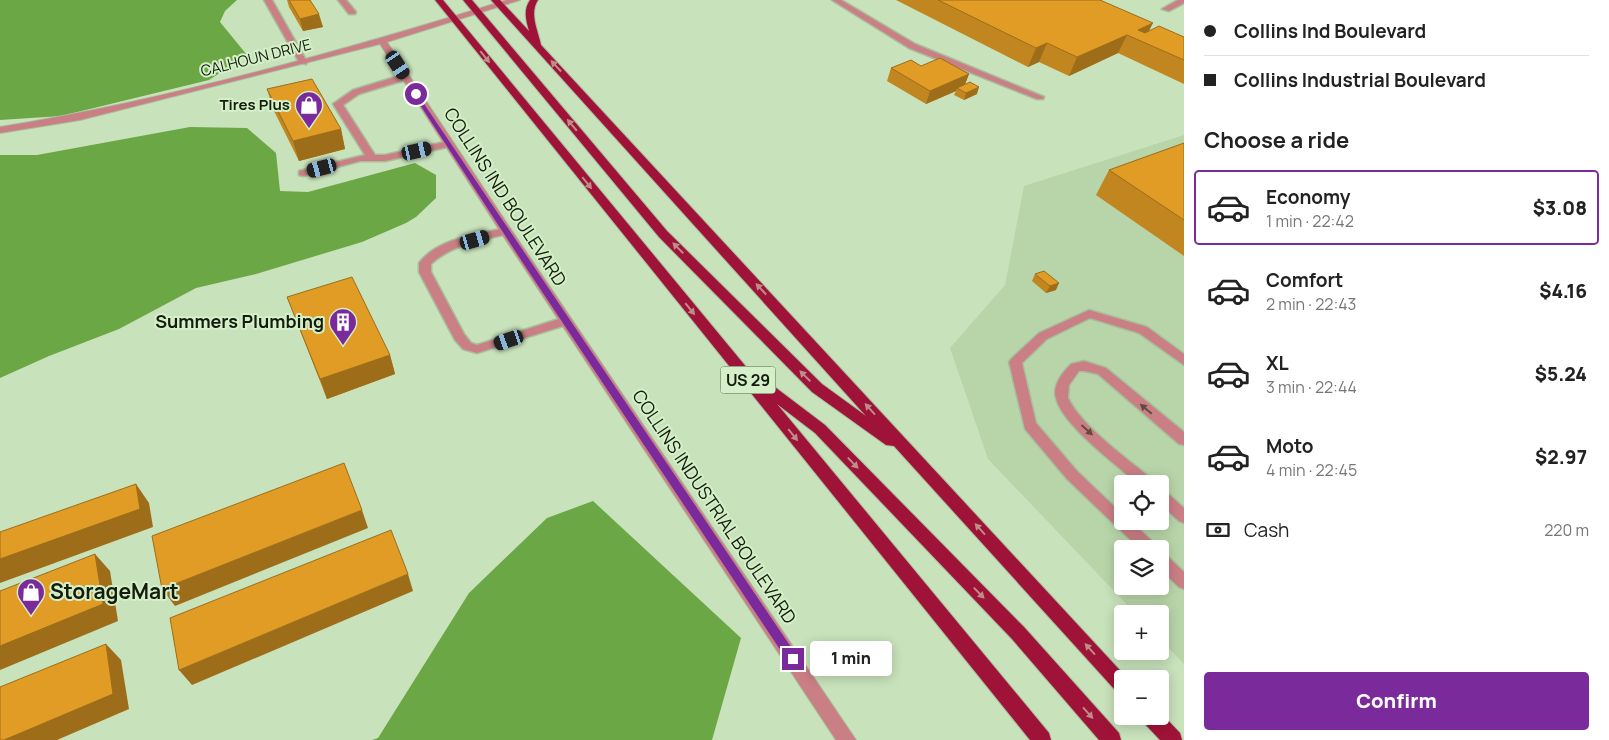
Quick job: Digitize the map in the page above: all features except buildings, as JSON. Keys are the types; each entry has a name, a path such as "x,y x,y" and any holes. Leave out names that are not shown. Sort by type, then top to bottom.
{"highway":[{"name":"US 29","path":"439,0 1042,740"},
{"path":"467,0 670,241 817,388 914,457"},
{"path":"534,0 530,4 530,14 537,45"},
{"path":"497,2 1114,676"},
{"path":"736,365 820,429 1018,634 1112,740"},
{"path":"1159,725 1173,740"}],"street":[{"name":"CALHOUN DRIVE","path":"0,130 80,117 303,62 454,19 476,12 497,2 516,0"},
{"name":"COLLINS IND BOULEVARD","path":"382,41 565,320"},
{"name":"COLLINS INDUSTRIAL BOULEVARD","path":"565,320 847,740"}],"lane":[{"path":"268,0 303,62"},
{"path":"342,0 352,12"},
{"path":"836,0 912,46 1040,97"},
{"path":"1166,9 1184,0"},
{"path":"372,158 338,104 356,92 405,77"},
{"path":"302,174 360,158 385,158 449,144"},
{"path":"506,231 444,248 432,255 425,263 425,272 458,336 467,346 477,349 565,320"},
{"path":"1141,540 1072,475 1030,425 1015,362 1043,336 1089,314 1143,330 1184,360"},
{"path":"1138,475 1074,418 1062,398 1064,380 1075,367 1084,366 1102,371 1184,440"},
{"path":"1169,503 1184,516"},
{"path":"1169,568 1184,582"}],"shaded area":[{"path":"1184,135 1184,664 1169,648 1169,605 1127,605 1118,595 1169,595 1169,540 1114,540 1114,591 988,459 950,348 1005,285 1024,186"}],"green space":[{"path":"0,0 237,0 225,11 220,22 247,55 209,80 61,116 0,120"},
{"path":"190,127 247,128 276,153 280,191 308,192 415,163 436,175 436,198 416,217 406,223 362,242 256,274 196,288 119,329 49,356 0,378 0,155 37,155"},
{"path":"593,501 741,638 712,740 372,740 378,738 469,593 547,518"}],"place":[{"name":"Tires Plus","path":"309,129"},
{"name":"Summers Plumbing","path":"343,346"},
{"name":"StorageMart","path":"31,616"}],"route":[{"path":"416,94 525,261 793,659"}]}
